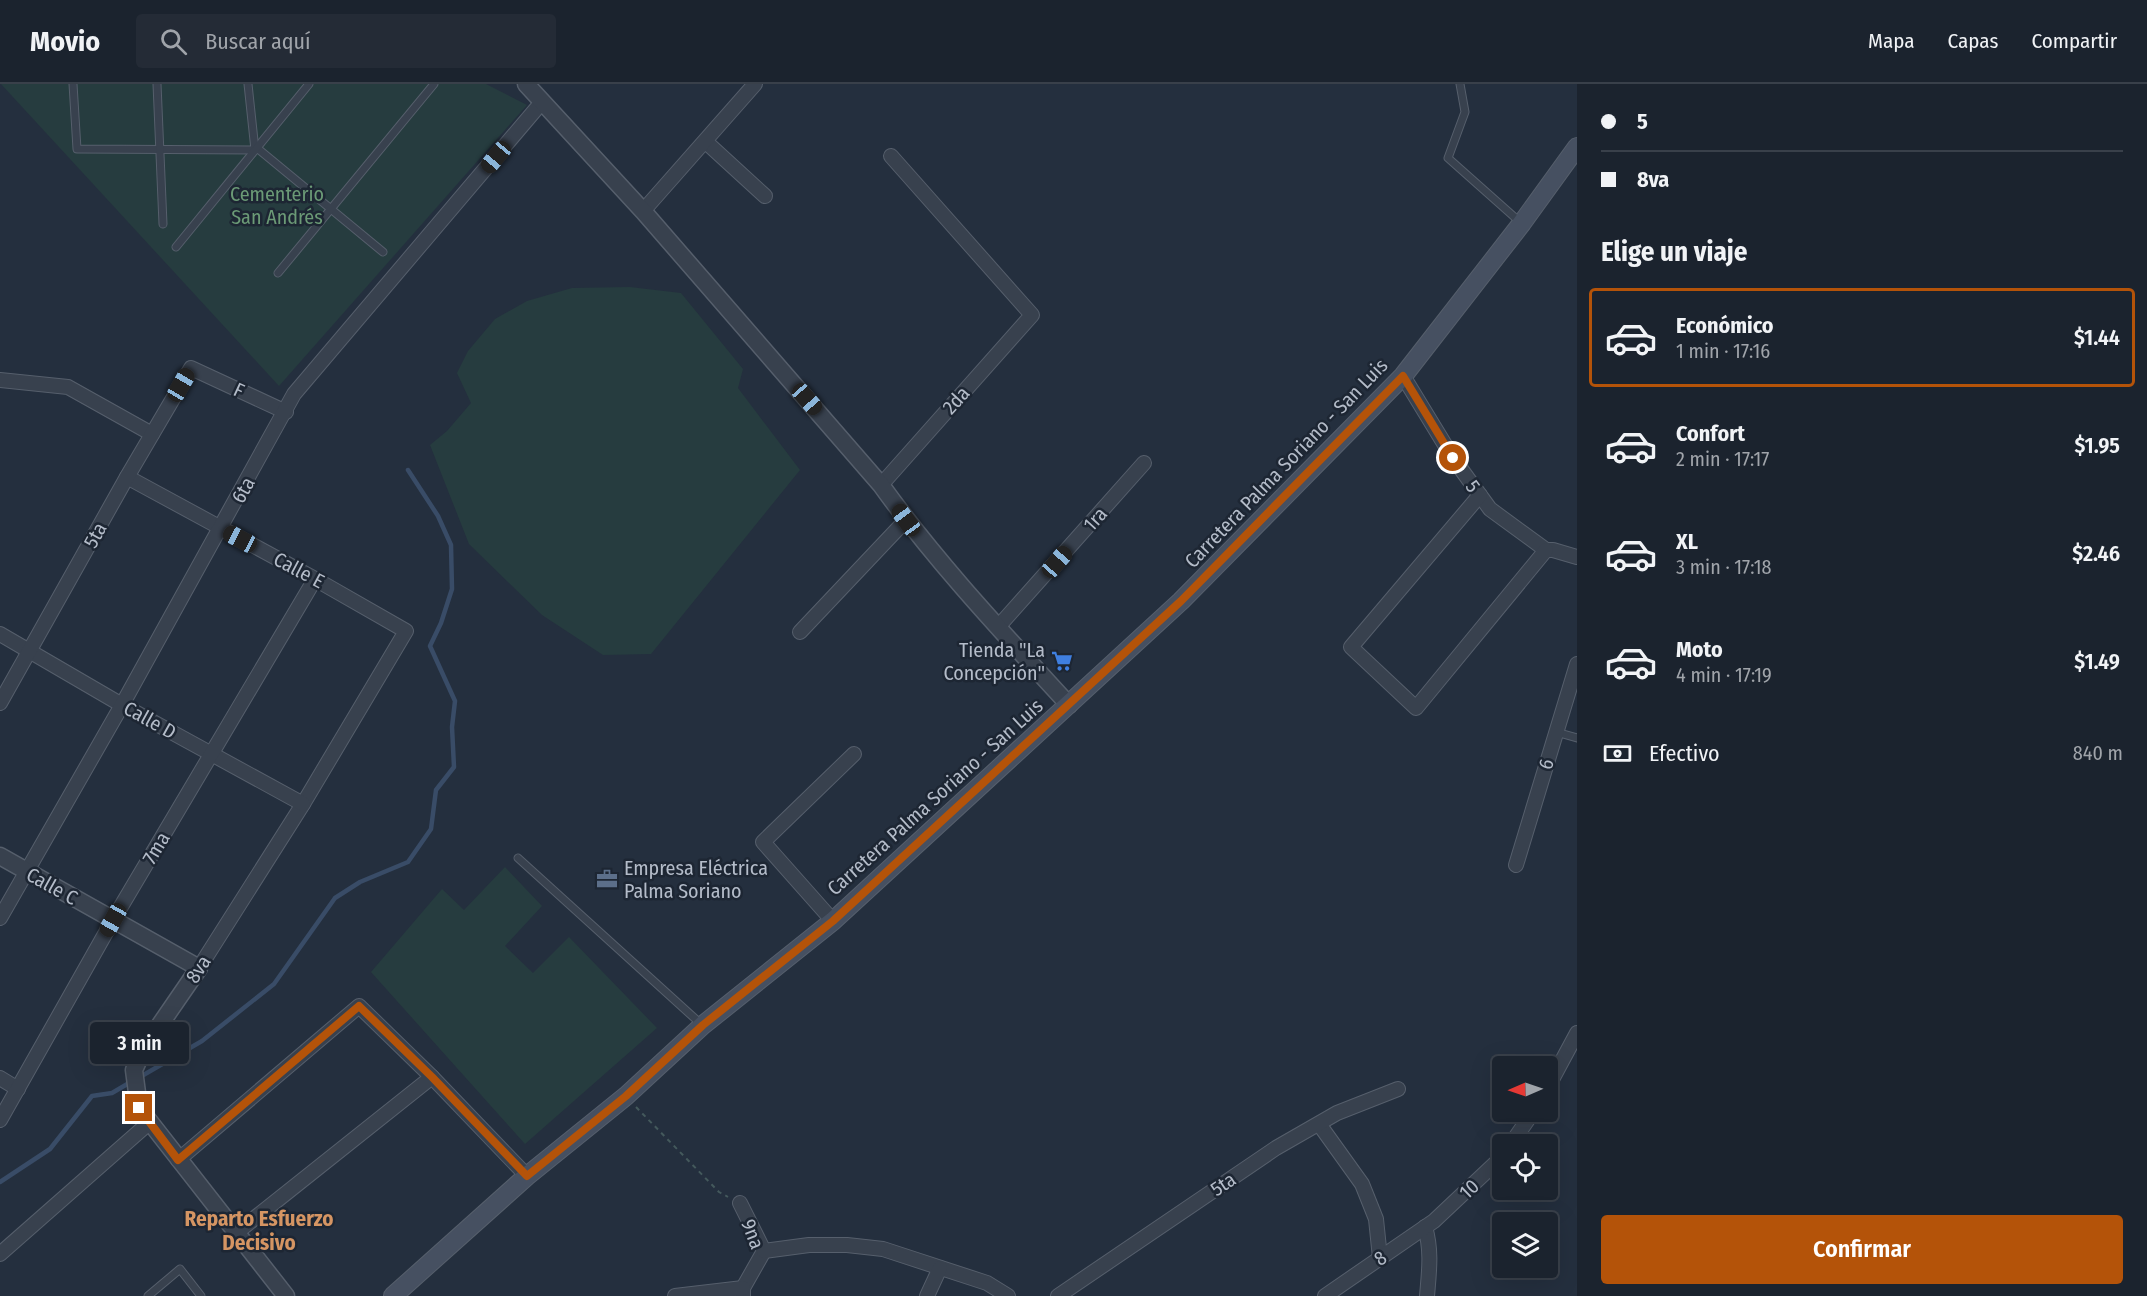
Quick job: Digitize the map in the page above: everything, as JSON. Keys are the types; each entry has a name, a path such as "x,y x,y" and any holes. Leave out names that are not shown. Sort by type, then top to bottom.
{"main road":[{"name":"Carretera Palma Soriano - San Luis","path":"393,1296 527,1176 626,1096 703,1025 833,921 1181,601 1403,376 1522,223 1577,147"}],"street":[{"path":"526,84 644,211 880,485 906,520 998,627 1069,705"},
{"path":"644,211 755,84"},
{"name":"6ta","path":"0,918 221,529 294,394 542,102"},
{"path":"706,142 765,196"},
{"name":"2da","path":"880,485 1032,315 891,156"},
{"name":"F","path":"191,368 286,412"},
{"name":"5ta","path":"0,703 191,368"},
{"name":"5","path":"1403,376 1453,458 1491,509 1546,550 1577,557"},
{"path":"0,380 68,387 152,434"},
{"name":"1ra","path":"998,627 1144,464"},
{"name":"Calle E","path":"127,477 406,631"},
{"path":"1480,495 1351,647 1416,708 1546,550"},
{"path":"800,632 906,520"},
{"name":"7ma","path":"0,1120 113,920 315,579"},
{"name":"8va","path":"286,1296 139,1108 134,1070 144,1048 199,968 303,804 406,631"},
{"name":"Calle D","path":"0,634 122,705 303,804"},
{"name":"6","path":"1516,865 1577,664"},
{"path":"833,921 763,842 854,754"},
{"name":"Calle C","path":"0,856 199,968"},
{"path":"178,1160 359,1006 432,1077 527,1176"},
{"path":"1558,1068 1577,1033"},
{"path":"236,1233 432,1077"},
{"path":"0,1078 18,1089"},
{"name":"5ta","path":"1058,1296 1276,1148 1337,1113 1398,1089"},
{"path":"0,1254 150,1122"},
{"path":"1318,1124 1362,1184 1376,1219 1380,1258"},
{"name":"10","path":"1430,1224 1492,1166"},
{"name":"9na","path":"740,1203 764,1251 743,1292"},
{"path":"1427,1296 1431,1260 1430,1224"},
{"name":"8","path":"1326,1296 1430,1224"},
{"path":"764,1251 808,1245 847,1245 883,1250 987,1283 1008,1296"},
{"path":"927,1296 940,1268"},
{"path":"675,1296 743,1292"}],"lane":[{"path":"73,84 77,149 255,150 248,84"},
{"path":"157,84 163,224"},
{"path":"176,247 309,84"},
{"path":"278,273 434,84"},
{"path":"1460,84 1465,112 1448,158 1522,223"},
{"path":"257,148 383,252"},
{"path":"1555,732 1577,738"},
{"path":"518,858 703,1025"},
{"path":"148,1296 180,1269 201,1296"}],"path":[{"path":"626,1096 719,1192 740,1203"}],"green space":[{"name":"Cementerio San Andrés","path":"1,84 486,84 527,105 279,386"},
{"path":"630,287 681,293 743,369 738,388 800,470 651,654 603,655 542,615 469,544 430,445 447,431 471,403 457,373 468,351 495,319 527,301 572,288"},
{"path":"505,867 542,906 505,946 533,973 569,937 657,1028 525,1144 371,972 442,889 464,910"}],"waterway":[{"path":"140,1077 202,1041 274,984 335,898 360,882 408,862 431,829 436,790 454,767 452,727 455,701 430,646 441,623 452,589 451,545 438,516 408,470"},
{"path":"0,1182 50,1149 92,1096 112,1093 129,1083"}],"place":[{"name":"Tienda \"La Concepción\"","path":"1062,661"},
{"name":"Empresa Eléctrica Palma Soriano","path":"607,879"}],"district":[{"name":"Reparto Esfuerzo Decisivo","path":"259,1231"}],"route":[{"path":"139,1108 178,1160 359,1006 432,1077 527,1176 626,1096 703,1025 833,921 1181,601 1403,376 1453,458"}]}
